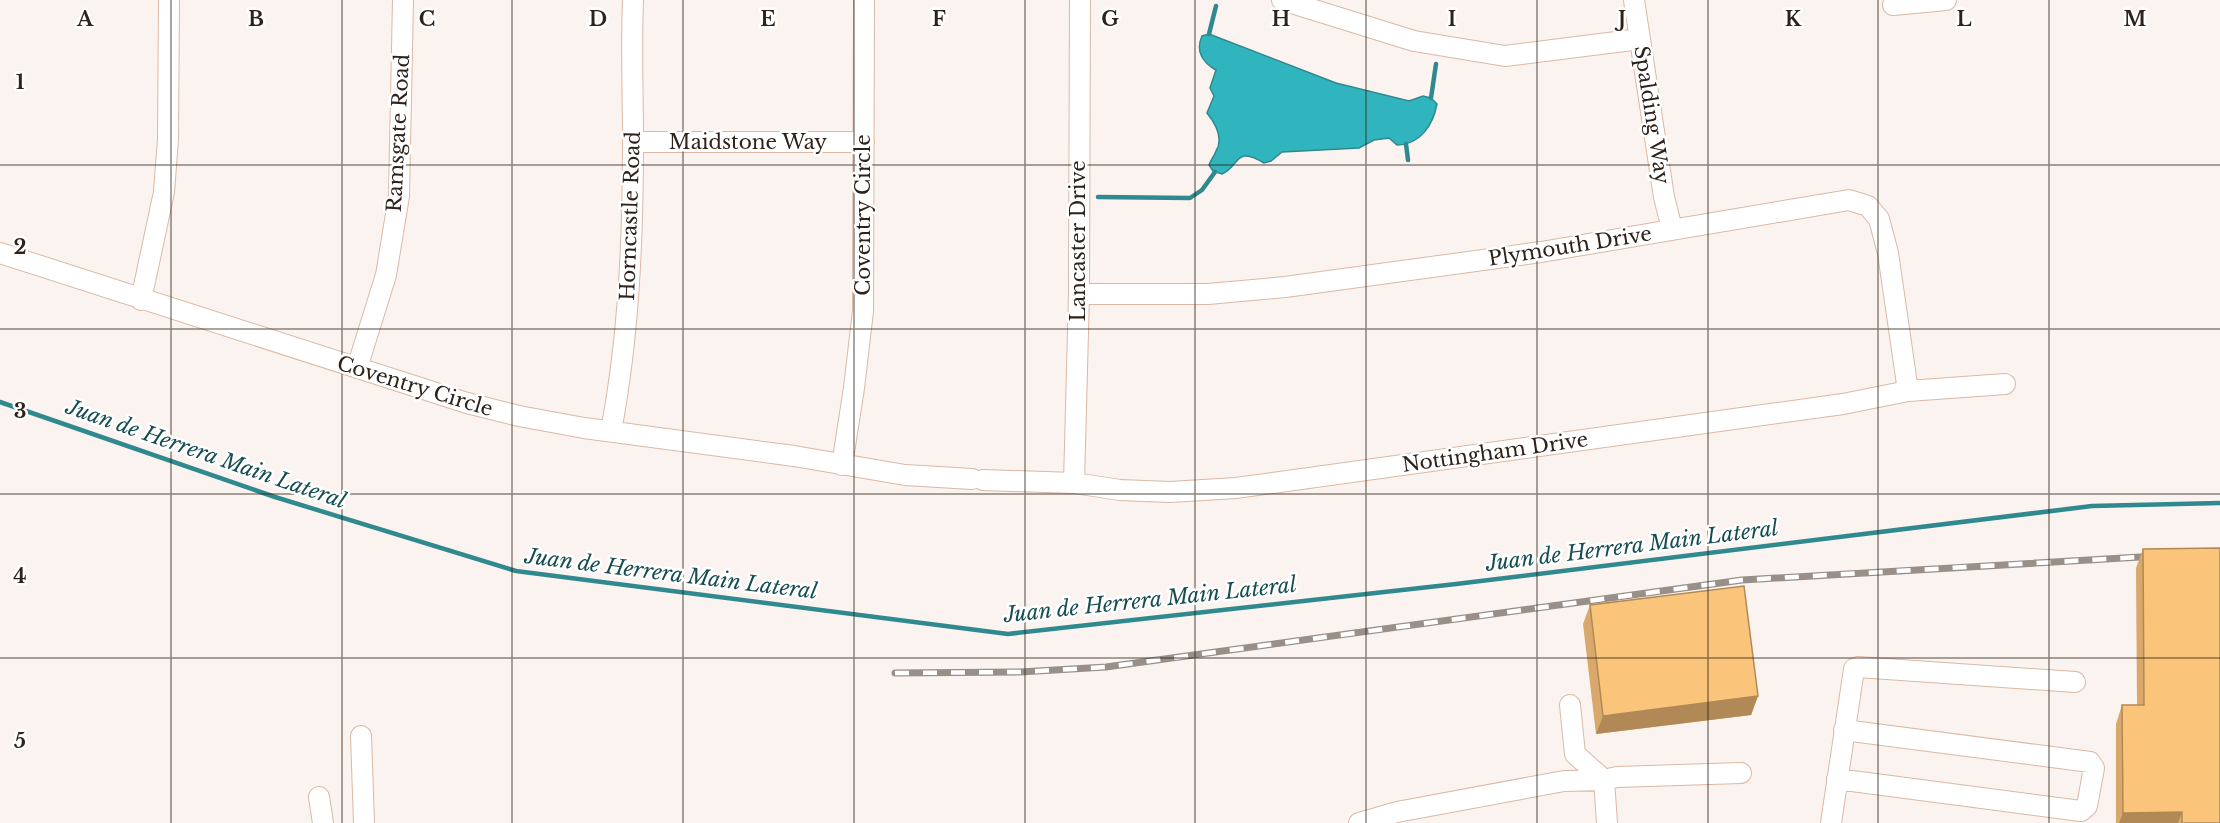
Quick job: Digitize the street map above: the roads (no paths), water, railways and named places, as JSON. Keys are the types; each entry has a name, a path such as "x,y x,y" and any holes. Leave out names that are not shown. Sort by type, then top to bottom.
{"street":[{"path":"141,300 164,192 168,139 169,0"},
{"name":"Ramsgate Road","path":"357,368 386,275 399,196 403,0"},
{"name":"Horncastle Road","path":"611,431 619,391 629,274 633,142 633,0"},
{"name":"Coventry Circle","path":"842,465 854,388 862,311 864,0"},
{"name":"Lancaster Drive","path":"1074,483 1079,294 1080,0"},
{"path":"1282,0 1414,41 1505,56 1640,39"},
{"name":"Spalding Way","path":"1634,0 1664,197 1672,229"},
{"path":"1893,5 1946,0"},
{"name":"Maidstone Way","path":"633,142 864,142"},
{"name":"Plymouth Drive","path":"1079,294 1208,294 1285,287 1540,252 1850,200 1868,206 1879,219 1888,253 1908,391"},
{"name":"Coventry Circle","path":"0,254 467,404 519,416 611,431 794,456 905,475"},
{"name":"Nottingham Drive","path":"905,475 1074,483 1120,490 1170,492 1236,488 1843,405 1908,391 2005,384"},
{"path":"1831,823 1852,673 1858,667 2075,682"},
{"path":"1570,705 1575,754 1604,780 1607,823"},
{"path":"1837,779 2081,811 2087,806 2094,768 2090,762 1844,730"},
{"path":"361,736 364,823"},
{"path":"1359,823 1397,812 1564,781 1741,773"},
{"path":"320,797 323,823"}],"water":[{"path":"1209,34 1336,83 1409,101 1423,96 1431,98 1437,104 1435,112 1429,126 1419,138 1405,144 1397,145 1389,138 1374,140 1359,148 1282,152 1271,161 1264,163 1255,158 1243,156 1222,174 1213,171 1209,165 1218,146 1219,136 1207,113 1214,96 1210,88 1216,70 1201,56 1199,47 1202,36"}],"waterway":[{"path":"1209,34 1216,6"},
{"path":"1431,98 1436,64"},
{"path":"1406,144 1408,160"},
{"path":"1098,197 1190,198 1202,190 1215,172"},
{"name":"Juan de Herrera Main Lateral","path":"0,402 275,497 516,571 1008,634 1456,584 2092,506 2220,503"}],"railway":[{"path":"895,673 1020,672 1106,667 1742,580 2158,556"}]}
